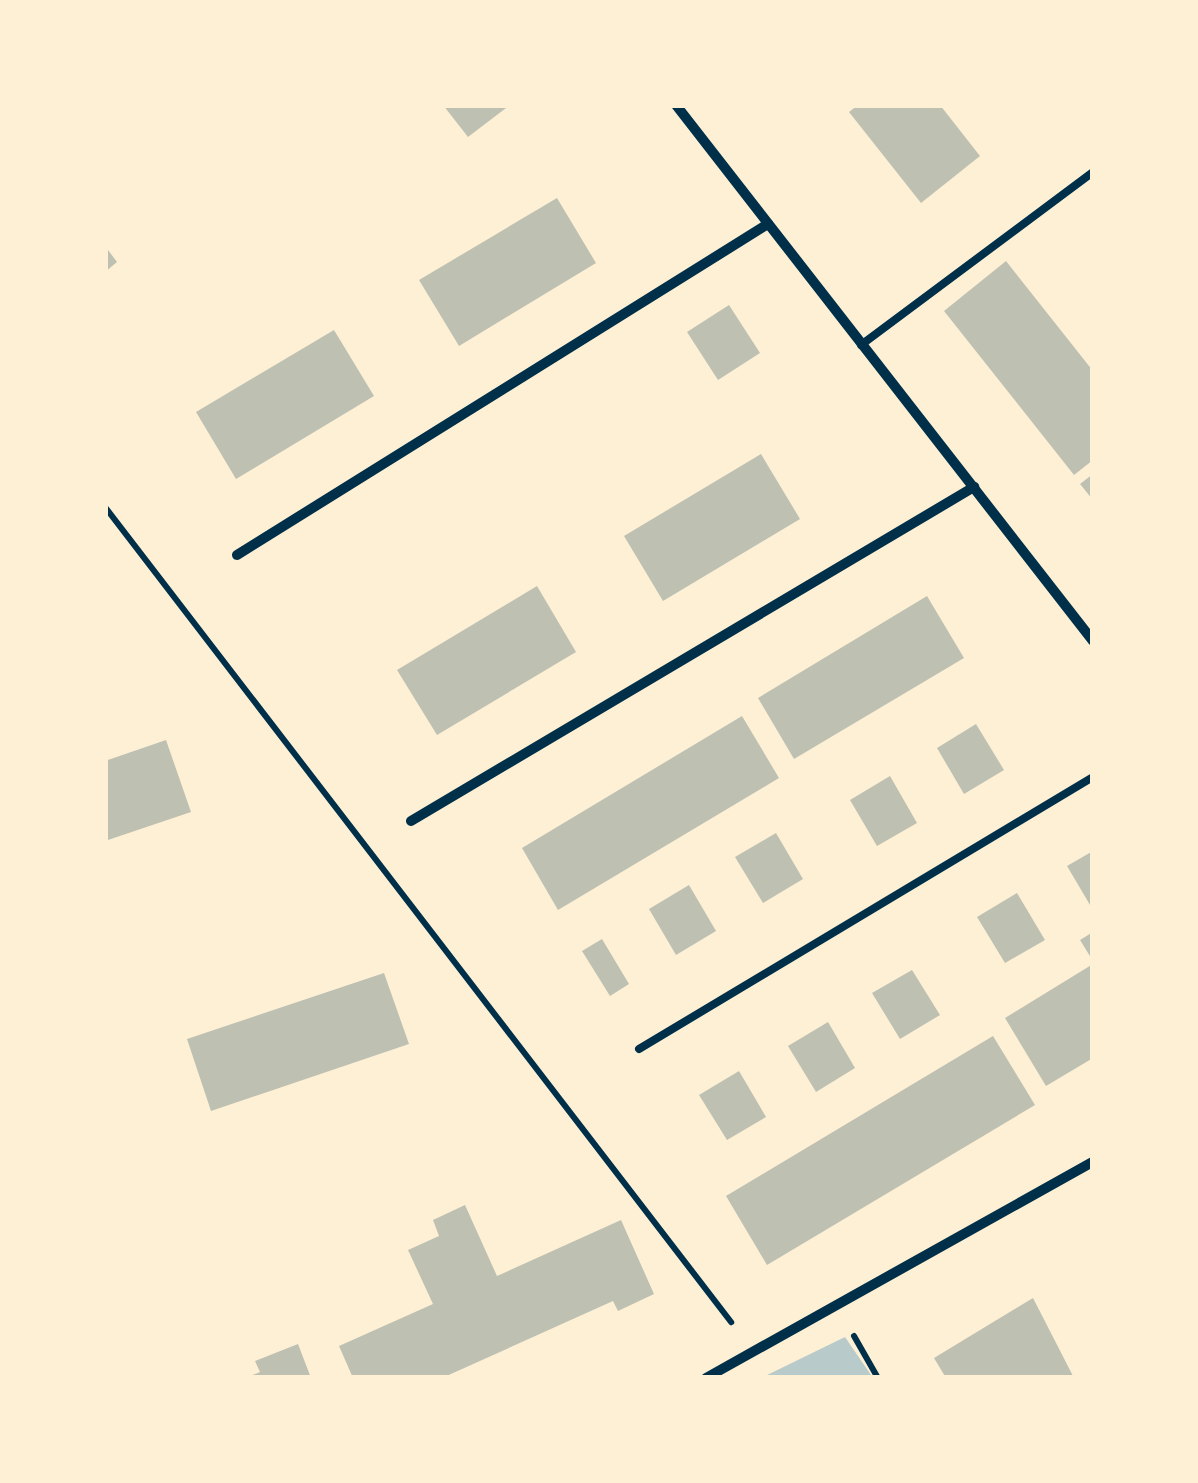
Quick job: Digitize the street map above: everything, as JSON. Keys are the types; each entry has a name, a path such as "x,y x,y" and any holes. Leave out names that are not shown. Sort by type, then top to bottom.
{"street":[{"path":"676,105 1093,641"},
{"path":"237,555 768,224"},
{"path":"411,820 974,487"},
{"path":"706,1378 756,1355 1093,1162"}],"lane":[{"path":"861,345 1093,172"},
{"path":"639,1049 1093,777"}],"path":[{"path":"105,507 756,1355"},
{"path":"838,1309 878,1378"}],"shaded area":[{"path":"845,1337 873,1378 761,1378"}],"building":[{"path":"443,105 510,105 468,137"},
{"path":"858,105 940,105 980,156 921,203 849,112"},
{"path":"557,198 596,263 459,346 419,280"},
{"path":"105,246 117,262 105,272"},
{"path":"1006,261 1093,371 1093,460 1074,475 944,311"},
{"path":"729,305 760,353 718,380 687,332"},
{"path":"334,330 374,396 236,479 196,412"},
{"path":"761,454 800,519 663,601 624,536"},
{"path":"1093,474 1093,500 1080,484"},
{"path":"537,586 576,652 437,735 397,670"},
{"path":"927,596 964,658 794,759 758,698"},
{"path":"742,716 779,778 558,910 522,848"},
{"path":"976,724 1004,770 964,794 937,748"},
{"path":"166,740 191,812 105,841 105,761"},
{"path":"890,776 917,823 877,846 850,800"},
{"path":"776,833 803,879 763,903 735,857"},
{"path":"1093,851 1093,910 1067,866"},
{"path":"689,885 716,931 676,955 649,909"},
{"path":"1017,893 1045,940 1005,963 977,917"},
{"path":"1093,932 1093,961 1080,940"},
{"path":"602,939 629,984 610,996 582,951"},
{"path":"1093,964 1093,1058 1046,1086 1005,1018"},
{"path":"912,970 940,1015 900,1039 872,993"},
{"path":"384,973 409,1044 211,1111 187,1039"},
{"path":"828,1022 855,1068 816,1092 788,1046"},
{"path":"993,1036 1035,1105 767,1265 726,1196"},
{"path":"739,1071 766,1117 727,1140 699,1095"},
{"path":"465,1205 497,1276 621,1220 654,1294 618,1311 613,1301 442,1378 353,1378 339,1346 433,1304 408,1250 439,1236 433,1220"},
{"path":"1033,1298 1074,1378 946,1378 934,1358"},
{"path":"298,1344 311,1378 245,1378 260,1372 255,1361"}]}
